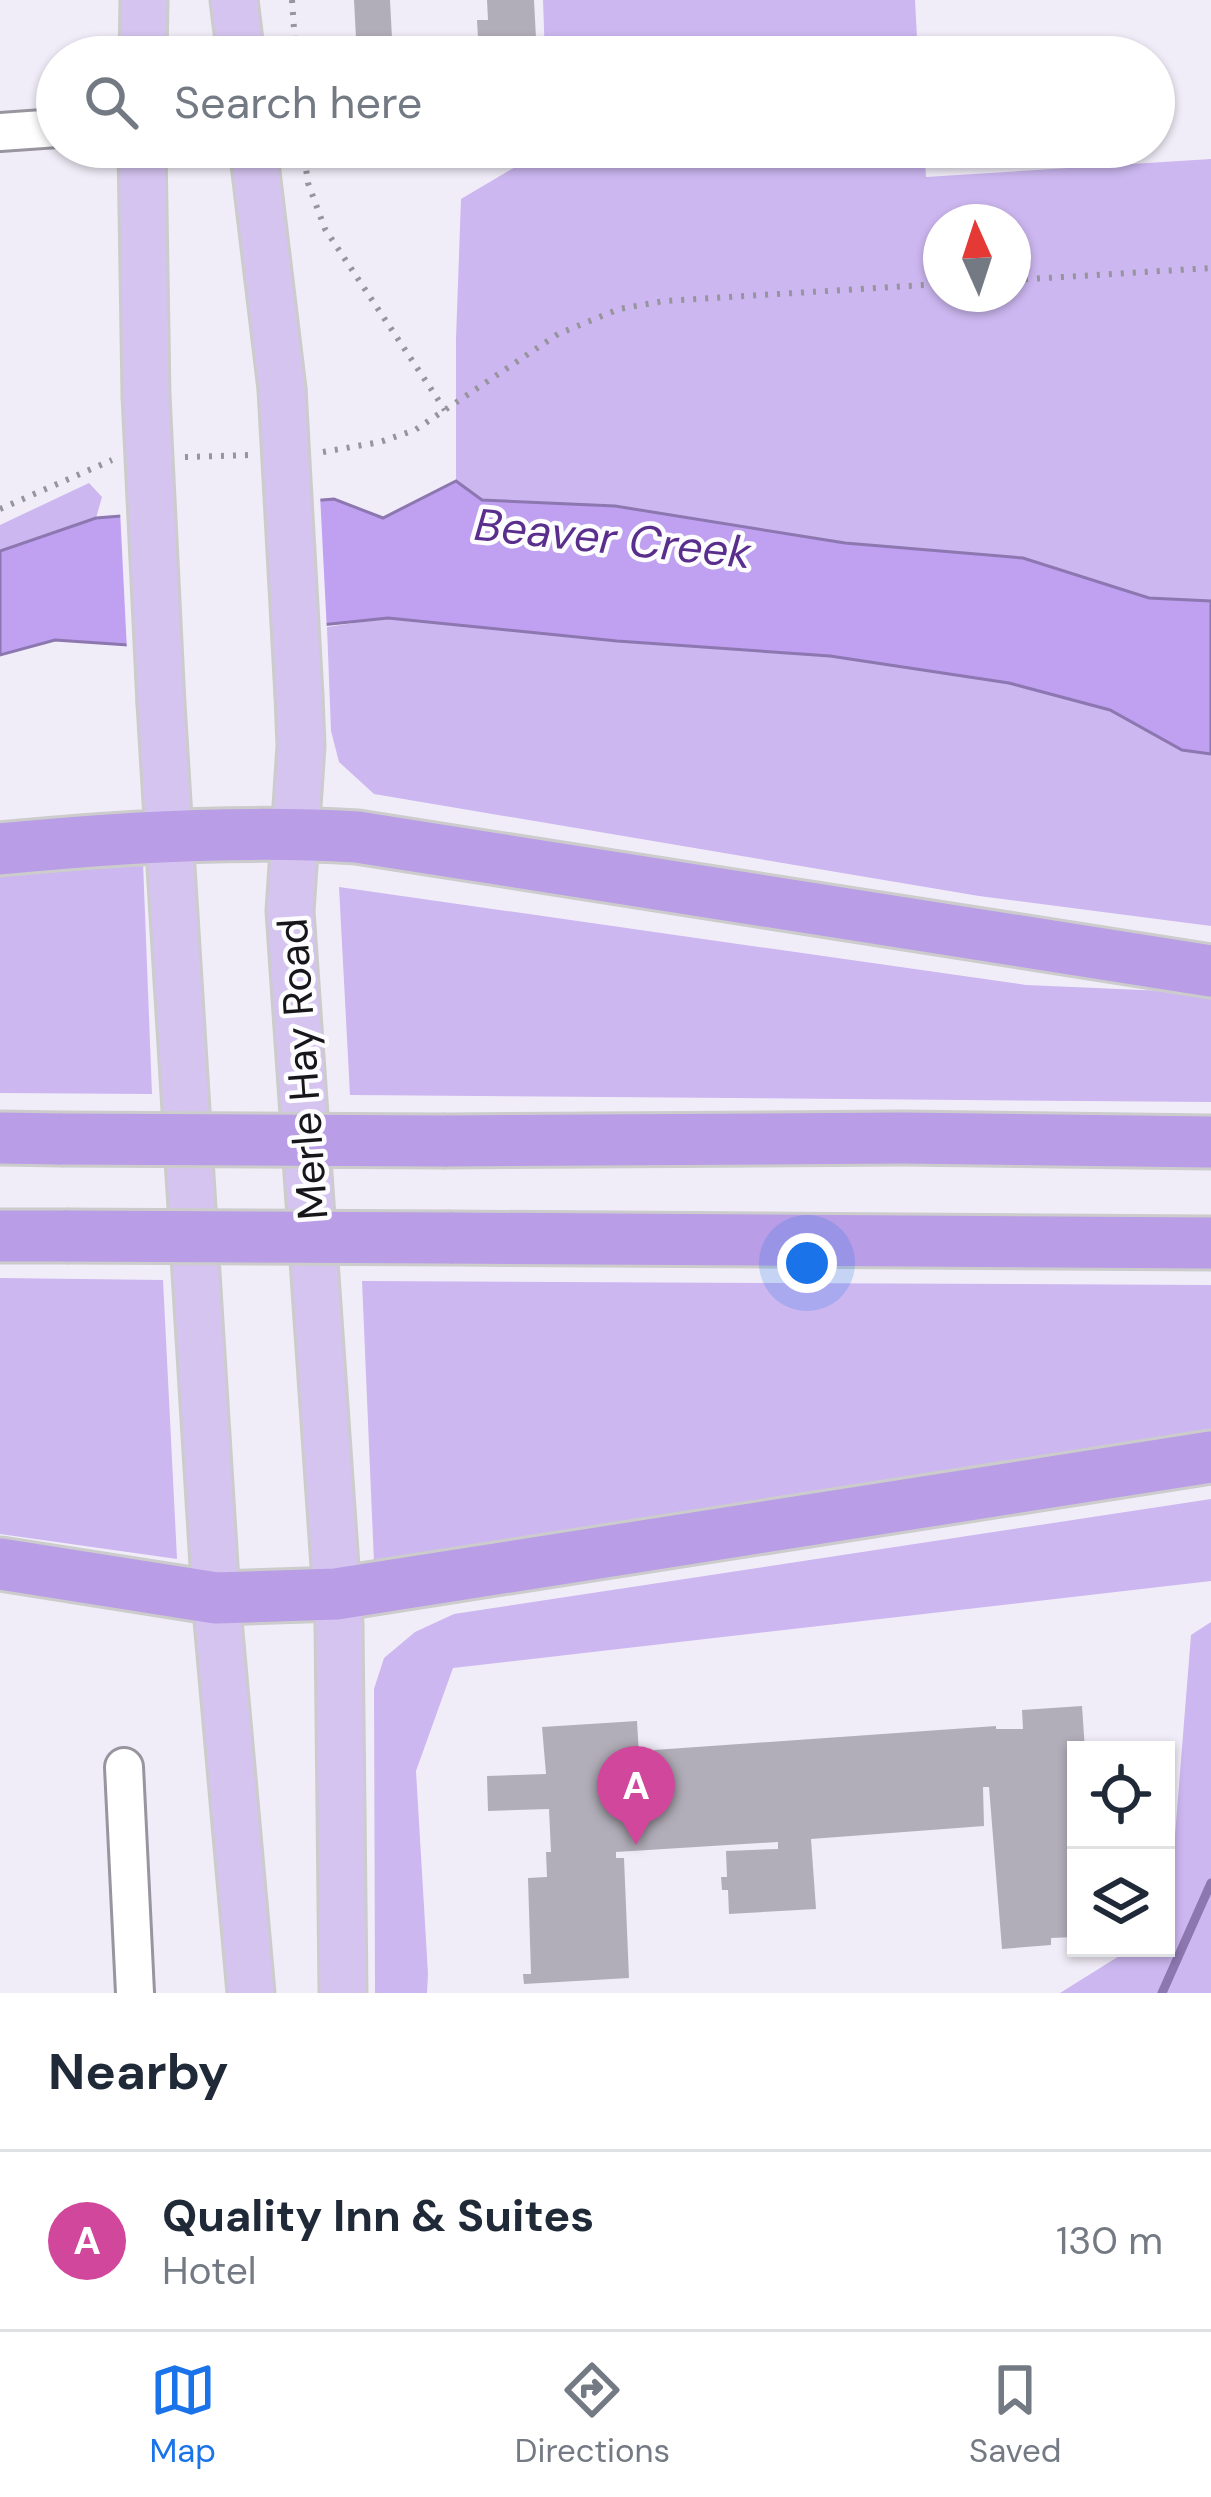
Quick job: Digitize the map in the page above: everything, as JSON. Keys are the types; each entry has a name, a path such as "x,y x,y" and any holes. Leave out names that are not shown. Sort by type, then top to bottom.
{"highway":[{"path":"0,849 169,836 296,833 357,837 1211,971"},
{"path":"0,1138 1211,1142"},
{"path":"0,1236 1211,1243"},
{"path":"0,1564 216,1598 336,1594 1211,1457"}],"main road":[{"path":"143,36 144,0"},
{"path":"234,0 238,36"},
{"path":"142,168 146,396 161,704 216,1598 251,1993"},
{"name":"Merle Hay Road","path":"256,168 282,388 299,696 301,746 290,911 339,1625 343,1993"}],"street":[{"path":"0,132 36,129"},
{"path":"124,1767 135,1993"}],"path":[{"path":"292,0 295,36"},
{"path":"306,168 325,229 445,410"},
{"path":"1031,279 1211,268"},
{"path":"316,452 339,451 404,434 558,334 619,310 664,301 923,285"},
{"path":"180,457 271,454"},
{"path":"0,509 112,460"}],"shaded area":[{"path":"543,0 915,0 917,36 544,36"},
{"path":"1211,159 1211,601 1149,598 1023,558 845,543 615,506 482,500 456,481 461,199 513,168 925,168 926,177 1068,168 1175,168 1175,161"},
{"path":"89,483 102,497 96,518 0,551 0,525"},
{"path":"388,618 830,656 1009,683 1110,710 1182,750 1211,754 1211,926 979,896 374,794 339,762 331,731 327,627"},
{"path":"143,862 152,1094 0,1093 0,875"},
{"path":"339,887 1026,985 1211,993 1211,1102 350,1095"},
{"path":"0,1278 163,1280 177,1559 0,1534"},
{"path":"362,1281 1211,1285 1211,1430 374,1563"},
{"path":"1211,1499 1211,1581 453,1668 416,1771 427,1993 375,1993 374,1689 384,1658 415,1632 454,1614"},
{"path":"1211,1622 1211,1993 1060,1993 1118,1957 1175,1957 1175,1835 1191,1635"}],"water":[{"name":"Beaver Creek","path":"456,481 482,500 615,506 845,543 1023,558 1149,598 1211,601 1211,754 1182,750 1110,710 1009,683 830,656 388,618 128,645 55,640 0,655 0,551 96,518 334,499 383,518"}],"pier":[{"path":"320,494 327,632 127,651 120,510"}],"building":[{"path":"354,0 390,0 392,36 356,36"},
{"path":"487,0 534,0 536,36 478,36 477,20 488,20"},
{"path":"1082,1706 1084,1741 1067,1741 1067,1937 1051,1938 1051,1945 1002,1949 989,1787 983,1787 984,1826 811,1839 816,1909 729,1914 728,1890 722,1890 721,1877 727,1877 726,1851 778,1849 778,1842 616,1852 616,1858 624,1858 629,1978 524,1984 523,1974 531,1974 528,1878 547,1877 549,1809 488,1811 487,1776 546,1774 542,1727 637,1721 640,1772 655,1771 654,1750 996,1726 1023,1729 1022,1710"}],"waterway":[{"path":"1162,1993 1211,1883"}],"place":[{"name":"Quality Inn & Suites","path":"636,1845"}]}
